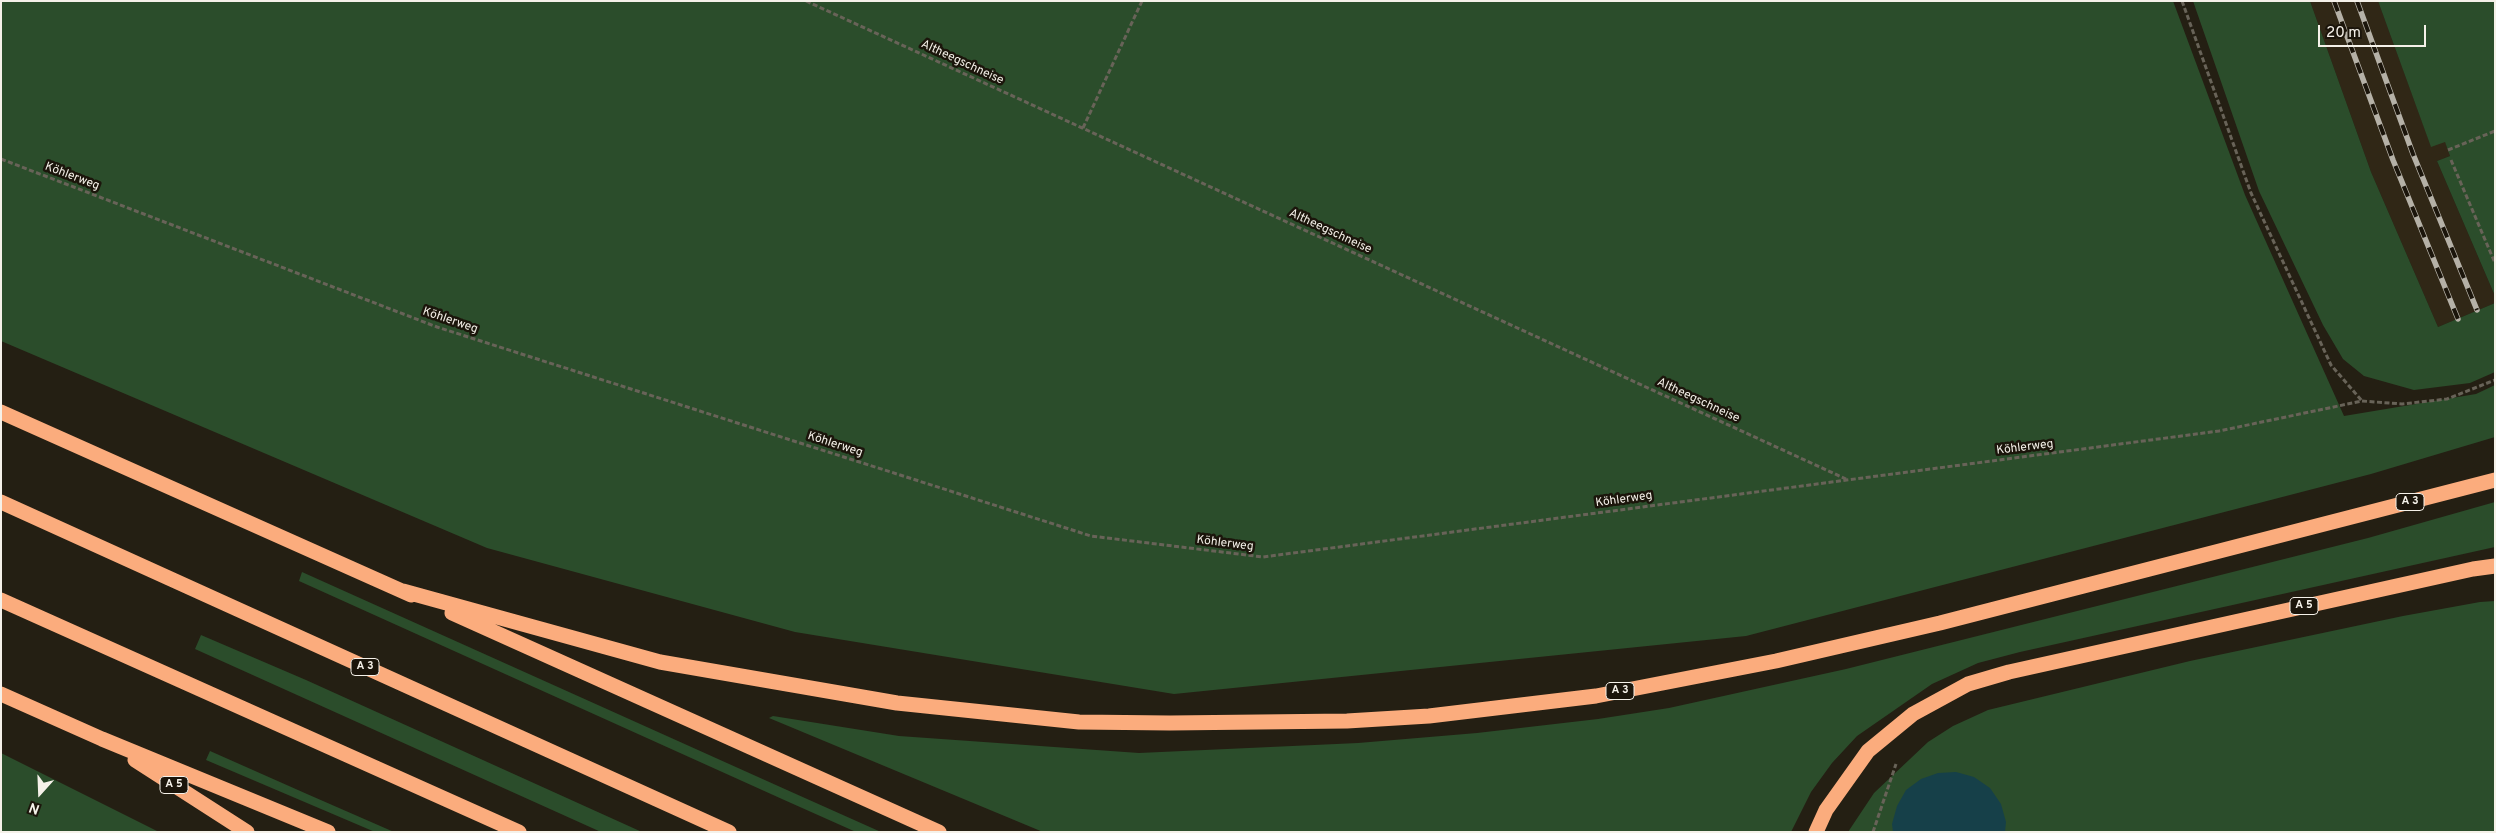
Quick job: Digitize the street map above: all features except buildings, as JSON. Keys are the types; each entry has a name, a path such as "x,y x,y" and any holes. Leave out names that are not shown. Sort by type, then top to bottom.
{"highway":[{"name":"A 3","path":"1,412 939,832"},
{"name":"A 3","path":"403,592 660,662 898,703 1079,722 1347,721 1429,716 1596,696 1776,661 1950,620 2495,480"},
{"name":"A 3","path":"1,502 729,832"},
{"name":"A 5","path":"1816,832 1826,810 1868,752 1913,714 1968,684 2028,668 2473,569 2495,566"},
{"path":"1,600 519,832"},
{"path":"1,694 102,739 328,832"},
{"name":"A 5","path":"102,739 247,832"}],"path":[{"name":"Altheegschneise","path":"806,1 1847,479"},
{"path":"1083,128 1142,1"},
{"path":"2182,1 2250,194 2332,365 2362,401"},
{"path":"2448,150 2495,131"},
{"name":"Köhlerweg","path":"1,159 437,328 1091,536 1263,557 2219,431 2362,401 2402,404 2447,399 2495,380"},
{"path":"2451,160 2495,263"},
{"path":"1873,832 1898,760"}],"shaded area":[{"path":"2310,1 2378,1 2431,146 2445,141 2450,156 2437,161 2495,296 2495,303 2438,327 2371,172"}],"green space":[{"path":"1,1 2173,1 2245,195 2344,416 2476,394 2495,385 2495,437 2371,474 1746,636 1174,694 795,632 487,548 1,341"},
{"path":"2193,1 2310,1 2371,172 2438,327 2495,303 2495,372 2470,383 2414,390 2364,376 2343,359 2323,325 2259,191"},
{"path":"2378,1 2495,1 2495,296 2437,161 2450,156 2445,142 2431,147"},
{"path":"2495,502 2495,547 2020,652 1978,663 1932,684 1857,736 1832,763 1811,792 1791,832 1043,832 769,718 773,716 899,736 1139,753 1358,743 1477,733 1598,719 1669,708 1846,669 2368,538"},
{"path":"302,572 881,832 856,832 782,799 299,581"},
{"path":"2495,601 2495,832 1848,832 1874,793 1928,742 1953,726 1988,710 2190,661 2403,616"},
{"path":"201,635 306,680 642,832 601,832 195,649"},
{"path":"210,751 394,832 375,832 206,760"},
{"path":"1,753 159,832 1,832"}],"water":[{"path":"1956,772 1974,777 1990,788 2001,804 2006,822 2005,832 1893,832 1892,824 1897,806 1906,790 1921,779 1938,773"}],"railway":[{"path":"2334,1 2393,160 2458,319"},
{"path":"2357,1 2413,154 2477,310"}]}
